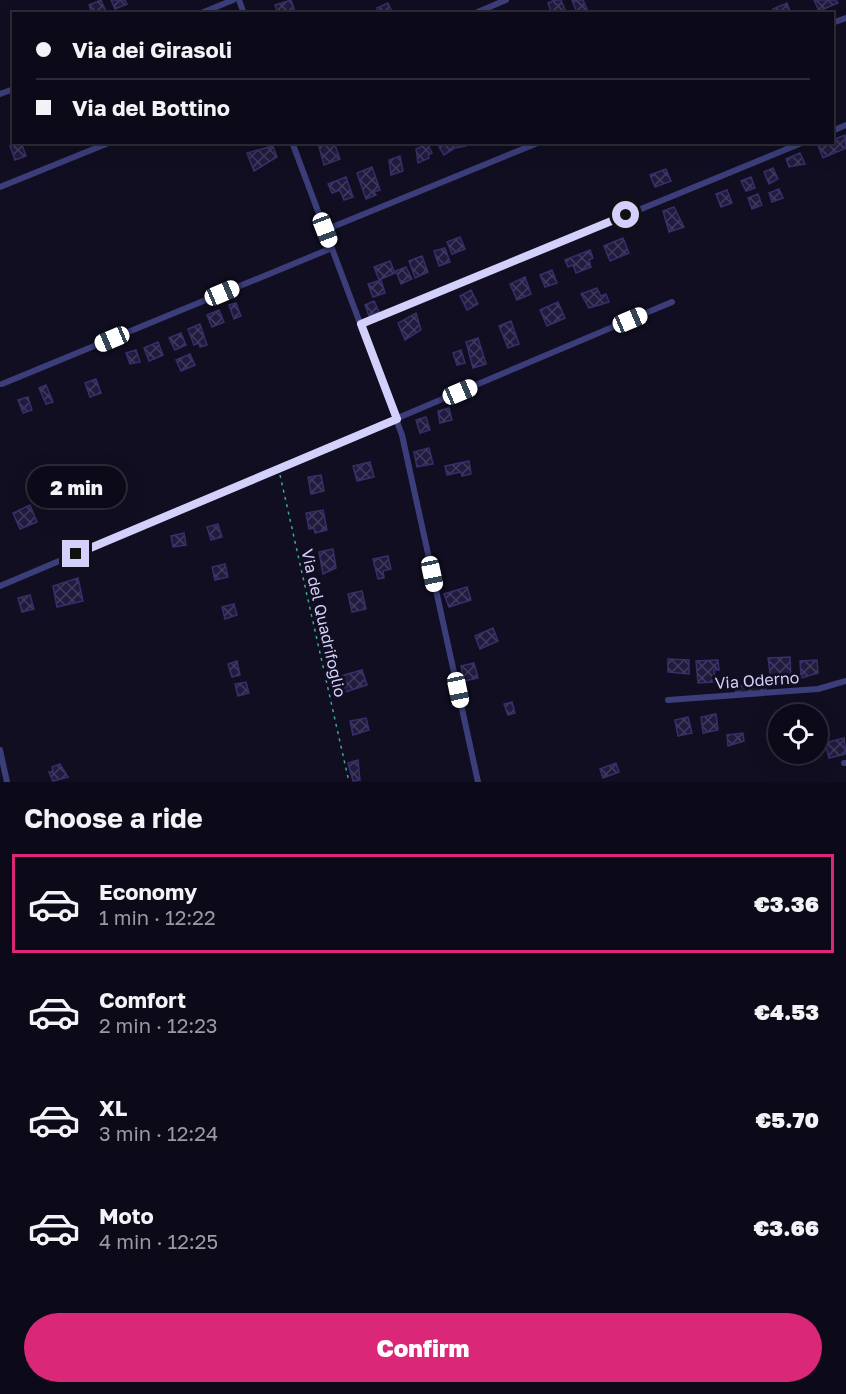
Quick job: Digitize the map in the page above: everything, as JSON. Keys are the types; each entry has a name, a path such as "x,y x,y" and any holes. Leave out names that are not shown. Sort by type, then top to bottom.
{"street":[{"path":"205,12 233,0"},
{"path":"478,12 506,0"},
{"path":"0,187 106,144"},
{"path":"293,144 397,419 478,782"},
{"path":"325,230 535,144"},
{"path":"361,324 799,144"},
{"path":"2,384 332,248"},
{"path":"0,586 672,302"},
{"name":"Via Oderno","path":"668,700 814,690 846,681"},
{"path":"0,750 8,782"}],"path":[{"name":"Via del Quadrifoglio","path":"279,468 349,782"}],"building":[{"path":"101,0 106,12 91,12 89,5"},
{"path":"111,0 125,0 127,4 115,9"},
{"path":"291,0 295,12 277,12 275,5"},
{"path":"561,0 566,12 551,12 548,3"},
{"path":"572,0 583,0 587,9 577,12"},
{"path":"814,0 836,0 838,3 819,11"},
{"path":"388,3 392,12 378,12 377,8"},
{"path":"787,3 790,12 774,12 773,9"},
{"path":"845,135 846,148 823,158 818,145 834,144 834,139"},
{"path":"22,144 26,156 15,160 10,146"},
{"path":"318,144 335,144 340,159 324,165"},
{"path":"428,144 432,153 428,155 429,158 418,163 416,149"},
{"path":"465,144 466,146 455,148 444,155 439,147"},
{"path":"273,146 277,157 254,171 247,153"},
{"path":"800,153 805,164 789,167 786,159"},
{"path":"400,156 403,171 391,175 389,160"},
{"path":"372,167 380,190 374,192 376,195 366,199 357,173"},
{"path":"773,168 778,179 769,184 764,172"},
{"path":"666,169 671,181 655,187 650,175"},
{"path":"346,177 353,197 344,200 340,190 332,193 328,184"},
{"path":"751,177 755,188 746,191 741,181"},
{"path":"779,189 783,198 772,202 769,193"},
{"path":"727,190 732,203 721,207 716,194"},
{"path":"758,194 762,205 752,209 748,198"},
{"path":"674,207 684,227 669,232 663,211"},
{"path":"460,237 465,249 452,254 447,242"},
{"path":"623,238 629,253 610,261 604,246"},
{"path":"445,248 450,262 439,266 434,251"},
{"path":"590,250 593,258 589,260 591,267 576,273 573,265 568,267 565,260"},
{"path":"422,256 428,272 415,278 409,261"},
{"path":"390,261 395,273 379,280 374,267"},
{"path":"406,267 412,279 401,284 396,271"},
{"path":"552,270 557,283 545,287 540,275"},
{"path":"525,277 531,294 517,300 510,284"},
{"path":"381,280 385,293 373,297 368,284"},
{"path":"597,288 601,296 606,294 609,302 589,308 581,294"},
{"path":"471,290 478,304 467,310 460,296"},
{"path":"374,301 379,312 369,316 365,305"},
{"path":"558,302 565,318 547,326 540,310"},
{"path":"236,303 241,316 234,319 229,305"},
{"path":"219,310 224,322 212,327 207,315"},
{"path":"416,313 421,330 405,340 398,323"},
{"path":"511,321 519,344 508,348 499,326"},
{"path":"200,324 207,345 200,347 199,343 194,345 188,329"},
{"path":"181,333 186,345 175,350 169,338"},
{"path":"478,338 486,364 473,368 466,342"},
{"path":"158,342 163,355 149,361 144,348"},
{"path":"136,350 140,362 130,364 126,353"},
{"path":"461,350 465,363 457,365 453,353"},
{"path":"190,354 195,365 181,371 176,360"},
{"path":"96,379 101,393 90,397 85,383"},
{"path":"46,385 53,402 46,404 39,388"},
{"path":"28,397 32,410 23,413 18,400"},
{"path":"449,408 452,420 440,423 438,411"},
{"path":"426,417 430,430 420,433 416,420"},
{"path":"429,448 433,464 417,467 414,452"},
{"path":"469,461 471,474 462,476 461,472 447,475 445,466"},
{"path":"370,462 374,477 357,481 353,466"},
{"path":"321,475 324,491 311,494 308,477"},
{"path":"30,505 37,522 20,529 13,513"},
{"path":"323,510 327,530 315,533 314,528 309,529 306,513"},
{"path":"218,524 222,537 211,540 207,527"},
{"path":"184,533 186,545 173,547 171,536"},
{"path":"333,549 336,568 323,574 319,552"},
{"path":"388,556 391,569 383,571 384,578 378,579 373,559"},
{"path":"225,564 228,577 215,580 212,567"},
{"path":"78,578 83,601 57,607 53,586"},
{"path":"467,587 471,600 449,607 444,594"},
{"path":"362,591 366,609 352,612 348,594"},
{"path":"30,595 34,609 22,612 18,598"},
{"path":"234,604 237,615 225,619 222,607"},
{"path":"493,628 498,641 480,649 475,636"},
{"path":"790,657 791,678 771,680 768,658"},
{"path":"668,659 689,660 689,674 668,672"},
{"path":"718,660 719,670 714,670 715,682 698,683 696,661"},
{"path":"817,660 818,673 801,678 800,661"},
{"path":"237,661 240,675 232,677 228,664"},
{"path":"474,663 478,678 464,681 461,666"},
{"path":"362,670 367,685 342,693 337,677"},
{"path":"246,682 249,693 238,696 235,684"},
{"path":"765,682 766,691 736,693 735,686"},
{"path":"512,702 515,713 508,715 504,704"},
{"path":"716,714 718,730 703,733 701,717"},
{"path":"688,717 692,733 678,736 675,720"},
{"path":"366,718 369,730 353,735 350,721"},
{"path":"743,733 744,741 728,746 727,735"},
{"path":"844,738 846,754 829,758 828,742"},
{"path":"358,760 360,780 353,781 348,763"},
{"path":"616,763 619,772 603,778 600,769"},
{"path":"60,764 68,777 53,781 49,772 53,771 52,767"}],"route":[{"path":"76,554 397,419 361,324 626,215"}]}
